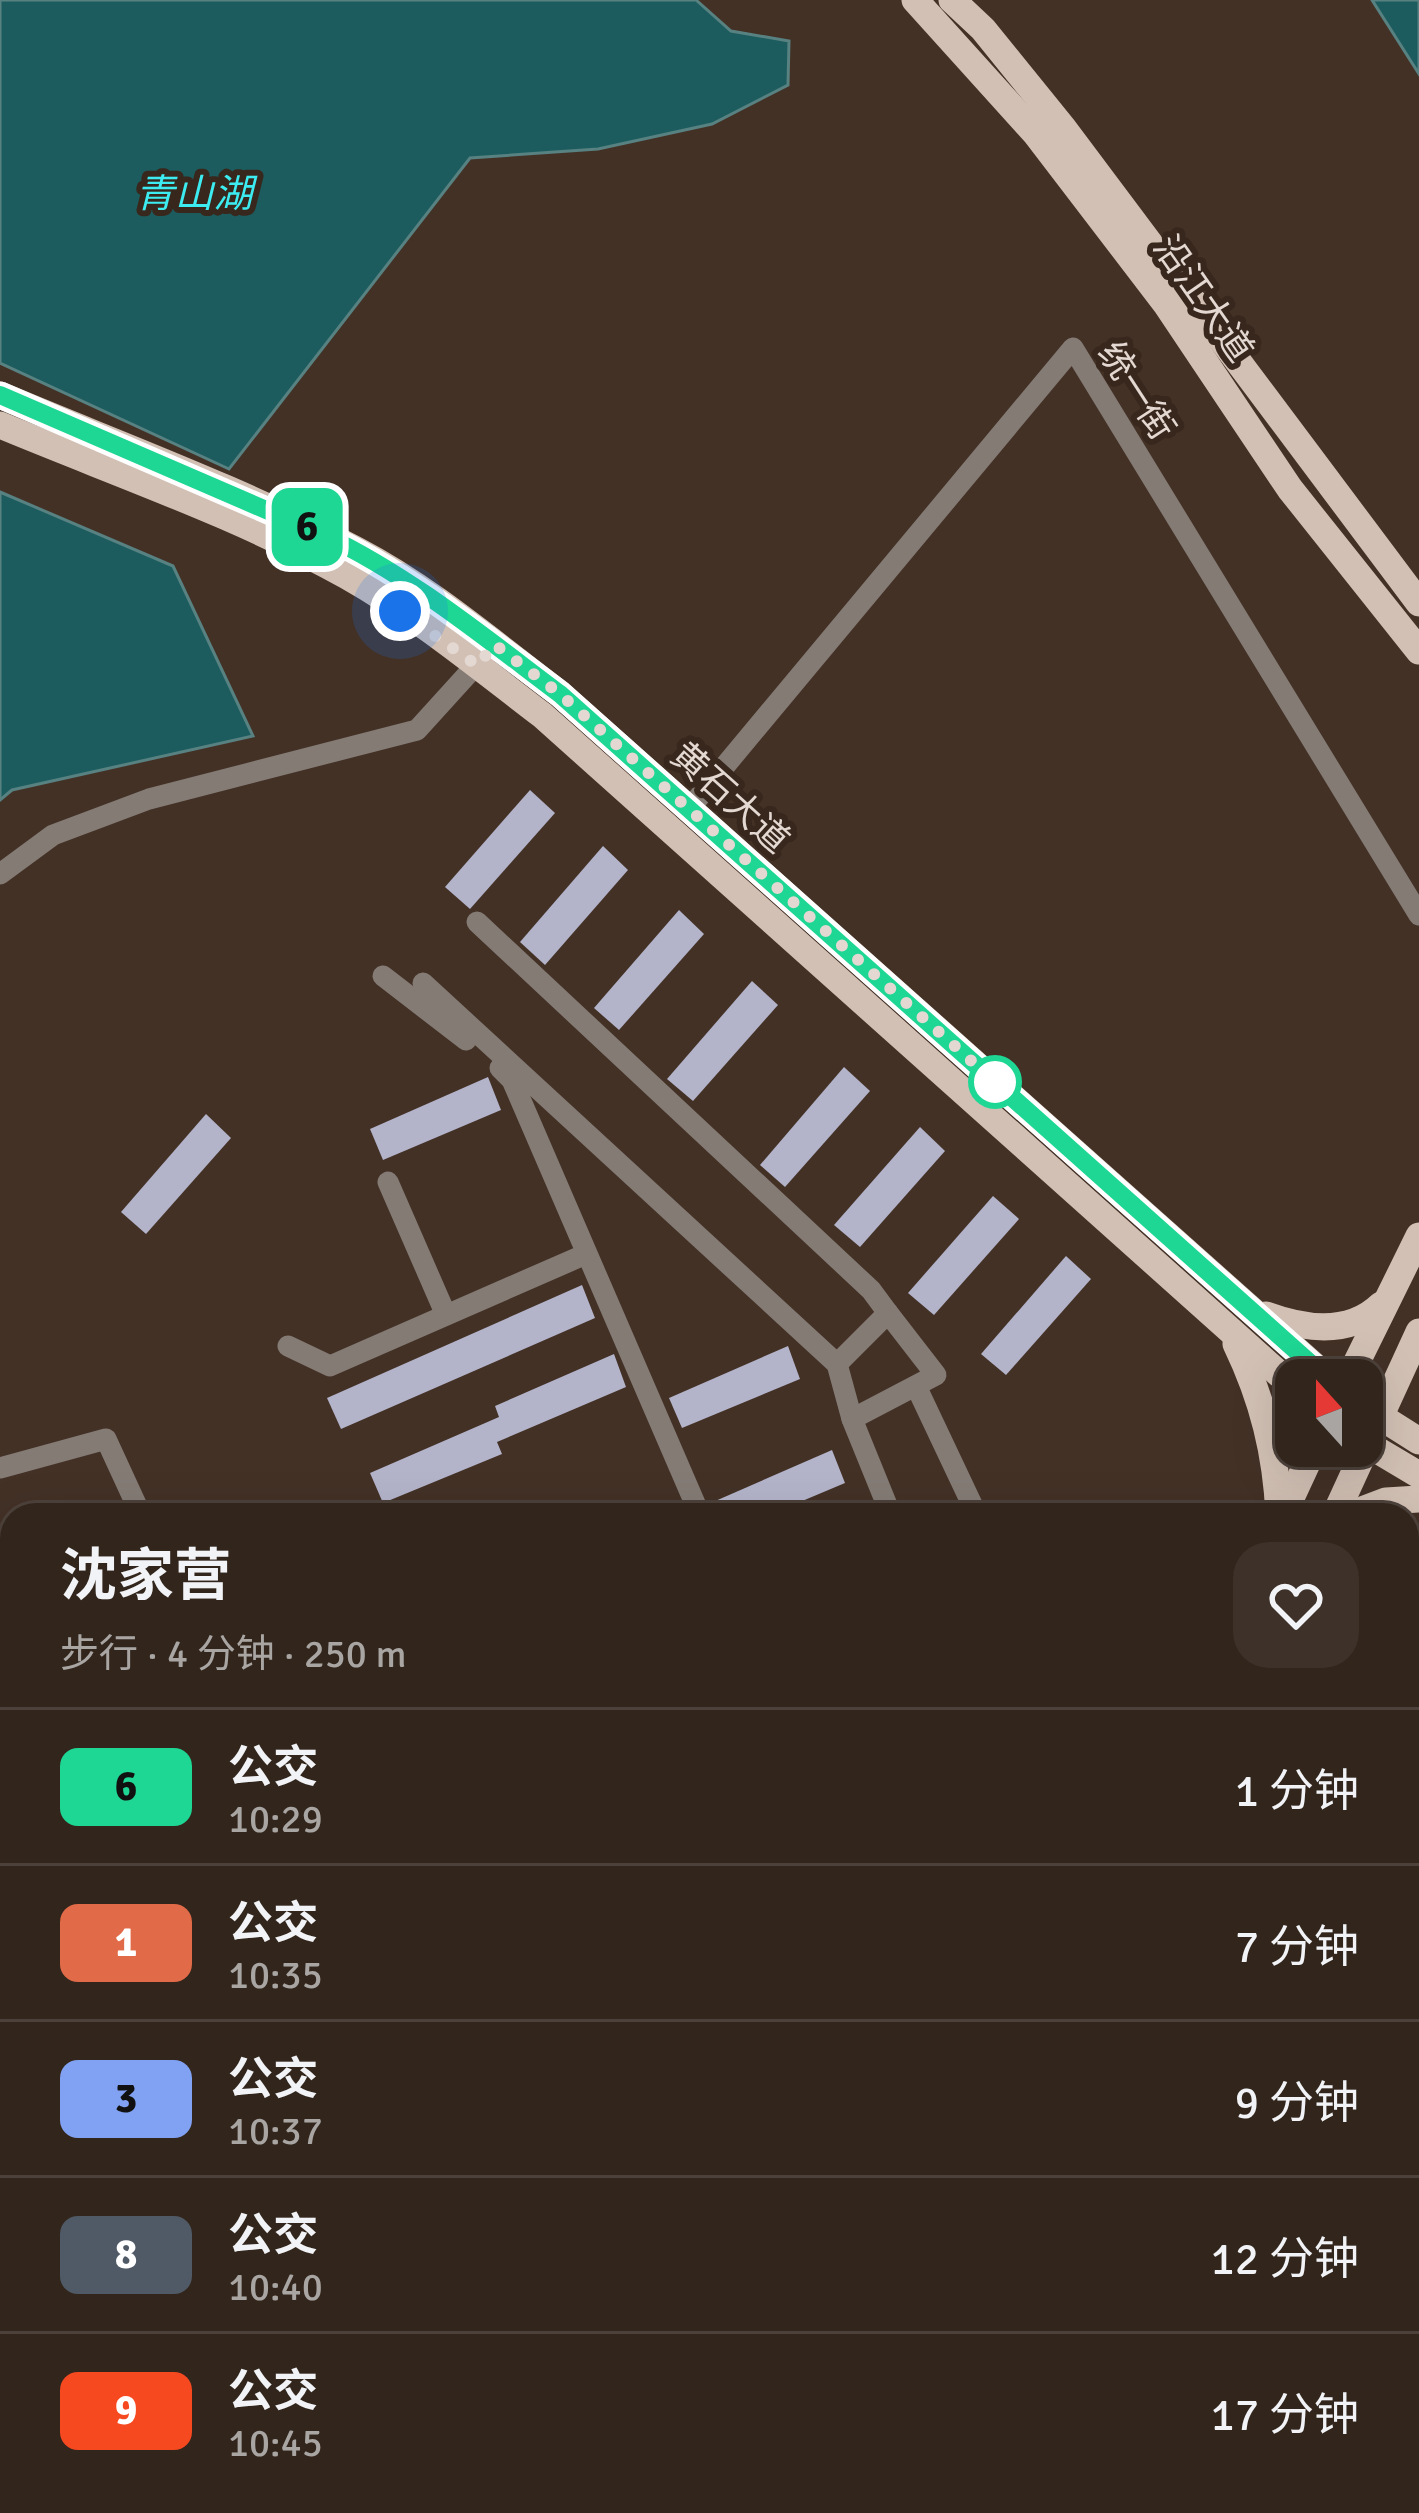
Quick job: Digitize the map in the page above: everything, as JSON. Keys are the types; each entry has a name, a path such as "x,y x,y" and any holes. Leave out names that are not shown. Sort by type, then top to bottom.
{"main road":[{"name":"沿江大道","path":"914,0 1036,134 1166,304 1290,489 1419,651"},
{"name":"沿江大道","path":"952,0 983,29 1064,129 1419,603"},
{"name":"黄石大道","path":"0,395 252,501 359,552 486,655 560,730 1239,1319 1299,1359"},
{"name":"黄石大道","path":"0,425 241,526 346,576 428,628 560,694 1239,1319 1275,1363"},
{"path":"1358,1359 1419,1236"},
{"path":"1280,1503 1276,1465 1239,1319 1330,1326 1364,1321 1388,1298"},
{"path":"1419,1334 1419,1352"},
{"path":"1383,1392 1419,1334"},
{"path":"1383,1419 1419,1441"},
{"path":"1383,1454 1419,1475"},
{"path":"1287,1503 1305,1467"},
{"path":"1340,1503 1354,1467"},
{"path":"1381,1503 1419,1498"}],"street":[{"name":"统一街","path":"689,809 1073,348 1419,915"},
{"path":"0,874 53,836 149,799 417,730 486,655"},
{"path":"477,922 871,1290 936,1375 852,1419"},
{"path":"383,976 512,1080 695,1503"},
{"path":"423,983 837,1364 852,1419 886,1503"},
{"path":"388,1182 446,1315"},
{"path":"288,1346 330,1366 586,1254"},
{"path":"837,1364 888,1312"},
{"path":"916,1386 971,1503"},
{"path":"0,1468 106,1439 135,1503"}],"water":[{"name":"青山湖","path":"0,0 696,0 731,31 789,41 788,85 712,124 598,149 470,158 229,469 0,363"},
{"path":"1372,0 1419,0 1419,74"},
{"path":"0,492 173,566 253,736 12,790 0,800"}],"building":[{"path":"530,790 555,813 470,909 445,887"},
{"path":"603,846 628,870 545,965 520,942"},
{"path":"679,910 704,934 619,1030 594,1008"},
{"path":"752,981 778,1005 693,1101 667,1079"},
{"path":"844,1067 870,1091 785,1187 760,1165"},
{"path":"488,1077 501,1110 383,1160 370,1129"},
{"path":"206,1114 231,1138 146,1234 121,1212"},
{"path":"920,1127 945,1151 860,1247 834,1225"},
{"path":"993,1196 1019,1219 934,1315 908,1293"},
{"path":"1066,1256 1091,1279 1006,1375 981,1354"},
{"path":"582,1285 595,1318 341,1429 327,1398"},
{"path":"788,1346 800,1379 682,1428 669,1398"},
{"path":"614,1354 626,1387 497,1442 502,1454 383,1503 370,1473 499,1417 495,1406"},
{"path":"832,1450 845,1483 798,1503 713,1502"}],"bus line":[{"name":"6","path":"0,395 324,535 444,606 560,694 1305,1359"}],"route":[{"path":"400,611 478,666 494,644 560,694 995,1082"}]}
